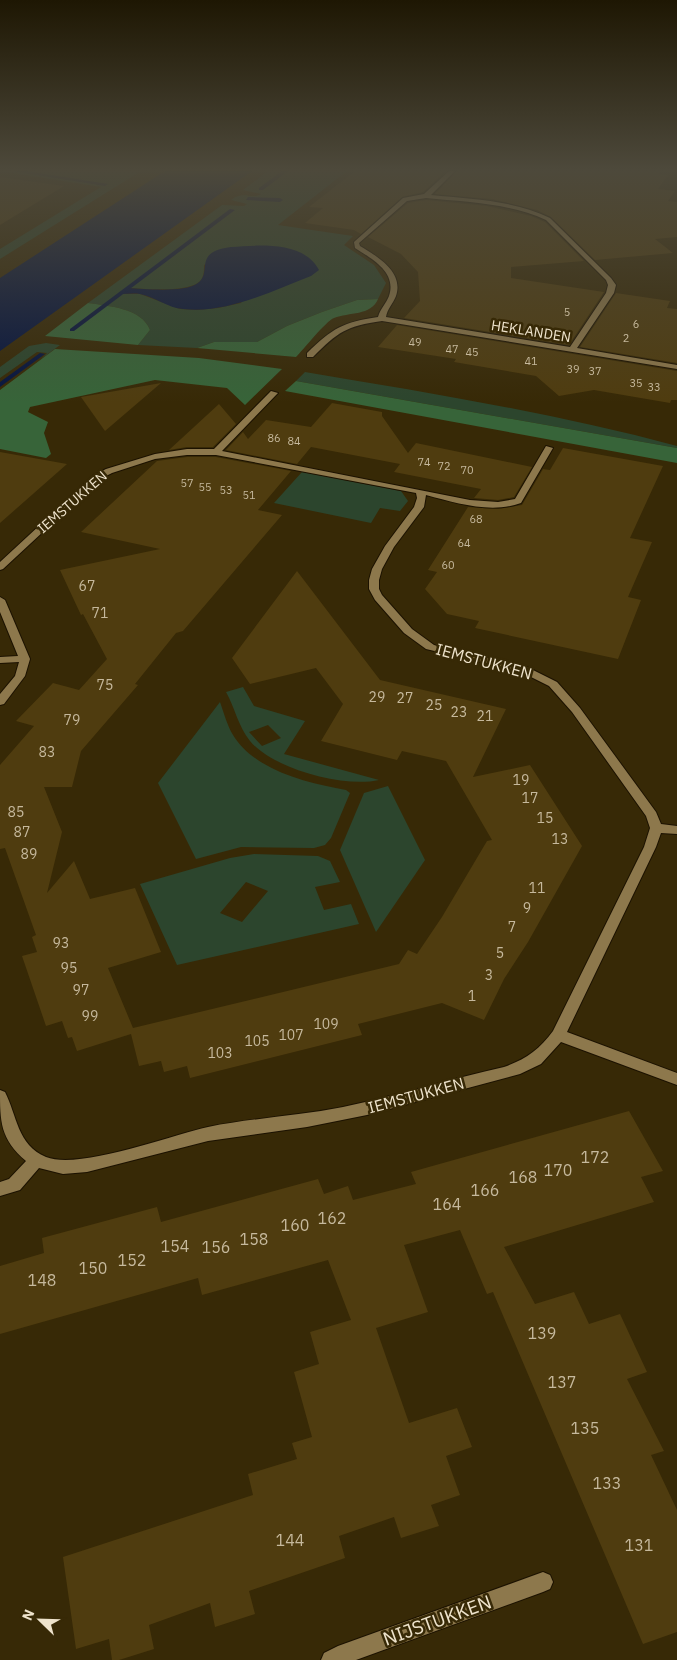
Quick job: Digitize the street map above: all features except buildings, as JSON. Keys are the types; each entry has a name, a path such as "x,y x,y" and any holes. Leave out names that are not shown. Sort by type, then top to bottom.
{"street":[{"path":"359,248 386,267 391,273 394,282 392,297 384,308 382,318"},
{"path":"572,350 610,293 612,285 609,279 578,248"},
{"name":"HEKLANDEN","path":"310,355 334,331 343,326 382,318 677,367"},
{"path":"216,452 274,393"},
{"name":"IEMSTUKKEN","path":"0,567 97,477 108,470 125,464 187,452 216,452 490,505 508,505 520,501 548,448"},
{"name":"IEMSTUKKEN","path":"0,1096 11,1134 21,1148 37,1160 53,1166 78,1168 209,1134 262,1124 320,1118 362,1109 505,1072 527,1065 546,1054 558,1036 650,847 656,828 652,815 644,802 576,710 553,684 523,669 430,647 416,640 374,591 372,579 377,566 419,506 422,498 420,491"},
{"path":"0,600 25,659 20,676 0,702"},
{"path":"0,660 25,659"},
{"path":"656,828 677,830"},
{"path":"558,1036 677,1080"},
{"path":"0,1189 14,1184 37,1160"},
{"name":"NIJSTUKKEN","path":"331,1660 543,1582"}],"green space":[{"path":"1,248 17,248 0,259"},
{"path":"163,248 229,248 204,265 201,280 196,284 178,289 128,288 121,294 140,294 180,309 218,308 241,303 272,248 349,248 374,265 386,283 378,299 357,300 322,312 287,326 257,342 214,342 197,348 138,345 150,330 140,317 124,309 88,303"},
{"path":"378,299 375,304 365,311 330,320 296,357 197,348 214,342 257,342 287,326 322,312 357,300"},
{"path":"88,303 124,309 140,317 150,330 138,345 45,336"},
{"path":"46,343 60,345 41,359 47,353 37,352 0,378 0,367 29,346"},
{"path":"55,349 199,358 282,369 245,405 227,388 155,380 30,407 28,412 48,422 44,433 51,454 46,458 0,449 0,390"},
{"path":"305,372 585,423 677,446 677,448 296,381"},
{"path":"296,381 677,448 677,463 285,391"},
{"path":"302,472 401,491 408,501 400,511 380,508 371,523 274,503"},
{"path":"243,687 254,706 305,721 284,754 379,780 364,782 329,779 292,768 275,760 250,741 242,729 226,692","holes":["268,725 281,738 262,746 249,732"]},
{"path":"220,702 233,735 255,758 268,766 299,779 346,790 350,793 331,838 325,845 314,848 241,847 196,859 158,783"},
{"path":"388,786 425,860 376,932 340,850 364,793"},
{"path":"254,854 318,856 330,861 340,882 315,887 324,910 351,904 359,924 177,965 140,884 230,858","holes":["246,882 268,891 242,922 220,913"]}],"water":[{"path":"46,248 144,248 0,351 0,278"},
{"path":"292,249 312,261 319,270 311,276 249,300 233,305 200,310 177,308 140,294 121,294 128,288 164,290 192,286 202,278 207,258 219,250"}],"waterway":[{"path":"72,330 181,248"},
{"path":"0,385 42,354"}]}
